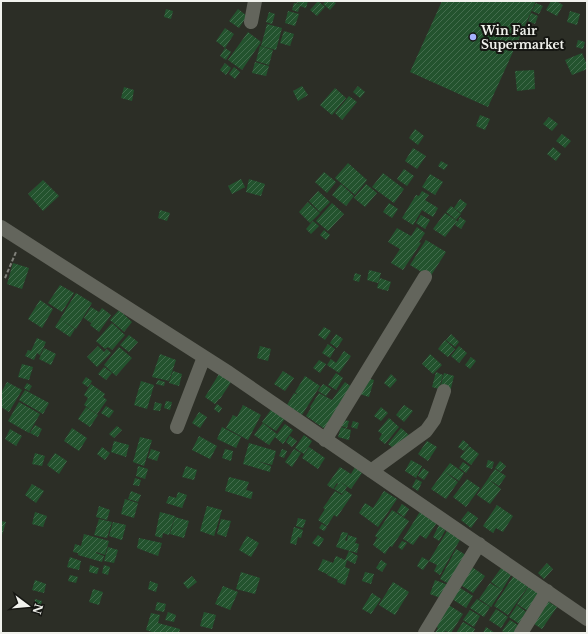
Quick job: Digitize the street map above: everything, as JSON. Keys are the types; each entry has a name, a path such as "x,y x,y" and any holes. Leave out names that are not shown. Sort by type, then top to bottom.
{"street":[{"path":"251,22 255,1"},
{"path":"1,227 204,357 587,619"},
{"path":"325,440 425,277"},
{"path":"177,427 204,357"},
{"path":"372,471 426,431 434,420 444,391"},
{"path":"425,633 479,544"},
{"path":"521,633 547,591"}],"path":[{"path":"5,278 12,264 14,255 25,242"}],"building":[{"path":"293,1 308,1 306,8 300,6 298,12 292,10 294,3 301,4"},
{"path":"318,1 325,7 317,16 310,10"},
{"path":"326,1 333,1 336,3 330,10 323,4"},
{"name":"Win Fair Supermarket","path":"442,1 536,1 488,107 410,72"},
{"path":"551,1 556,1 563,5 557,16 546,10"},
{"path":"536,3 543,6 539,14 532,11"},
{"path":"166,9 173,11 171,19 164,17"},
{"path":"238,9 247,16 239,28 229,21"},
{"path":"288,11 299,14 295,26 285,23"},
{"path":"570,11 580,14 577,25 567,22"},
{"path":"269,12 275,14 272,24 266,22"},
{"path":"531,13 538,16 535,24 528,21"},
{"path":"267,24 282,28 276,50 261,46"},
{"path":"225,28 234,34 225,48 216,41"},
{"path":"284,31 294,34 290,46 280,43"},
{"path":"248,32 261,42 242,70 228,60"},
{"path":"578,40 585,42 583,49 576,47"},
{"path":"260,46 273,50 269,65 256,61"},
{"path":"225,48 231,52 226,60 220,56"},
{"path":"582,53 587,69 572,75 565,60"},
{"path":"255,62 269,66 266,76 252,73"},
{"path":"225,63 231,68 226,75 220,70"},
{"path":"234,67 240,72 235,79 229,74"},
{"path":"534,70 535,89 517,91 515,71"},
{"path":"302,86 308,95 298,101 293,91"},
{"path":"358,86 365,92 360,98 353,92"},
{"path":"124,87 134,90 132,101 121,98"},
{"path":"335,88 346,98 332,115 320,105"},
{"path":"349,96 357,102 342,120 335,113"},
{"path":"480,115 490,119 485,130 476,126"},
{"path":"549,117 558,124 552,131 543,124"},
{"path":"415,129 424,136 418,145 409,138"},
{"path":"562,134 571,141 565,148 556,141"},
{"path":"553,147 561,154 556,161 547,154"},
{"path":"413,148 426,156 417,169 405,161"},
{"path":"441,161 448,165 444,170 438,166"},
{"path":"348,163 367,180 355,195 335,178"},
{"path":"404,169 414,176 407,186 397,179"},
{"path":"324,172 336,182 327,193 315,182"},
{"path":"383,173 404,189 394,203 372,187"},
{"path":"430,174 443,182 435,195 422,187"},
{"path":"241,179 245,187 232,194 228,186"},
{"path":"249,179 265,184 261,196 246,192"},
{"path":"43,180 59,196 43,211 28,194"},
{"path":"341,184 354,196 346,206 332,195"},
{"path":"366,184 377,193 365,207 354,198"},
{"path":"318,191 330,202 320,212 309,201"},
{"path":"422,191 429,195 425,200 438,208 433,217 422,210 413,225 402,218 416,195 419,196"},
{"path":"460,199 467,204 461,213 454,208"},
{"path":"308,202 320,213 310,223 299,212"},
{"path":"332,203 344,214 328,231 316,221"},
{"path":"389,203 398,209 392,218 383,212"},
{"path":"451,206 461,214 456,220 446,212"},
{"path":"160,210 170,213 167,221 158,218"},
{"path":"445,213 457,221 445,237 433,229"},
{"path":"421,215 430,220 425,229 416,223"},
{"path":"460,217 466,221 461,229 455,225 457,221 459,222"},
{"path":"313,221 319,226 311,234 306,229"},
{"path":"417,227 425,233 419,242 421,243 403,270 391,263 400,249 388,242 397,228 411,236"},
{"path":"324,230 330,235 326,240 320,235"},
{"path":"426,240 446,252 430,277 410,265"},
{"path":"13,263 29,268 22,289 7,284"},
{"path":"369,270 381,273 378,283 367,280"},
{"path":"355,273 361,275 359,282 353,280"},
{"path":"380,278 391,282 388,291 377,288"},
{"path":"60,285 74,293 62,312 48,303"},
{"path":"76,293 92,303 76,329 60,319"},
{"path":"40,300 53,309 42,328 28,319"},
{"path":"91,307 99,312 91,323 84,318"},
{"path":"102,308 111,315 99,332 90,325"},
{"path":"119,310 132,322 124,332 110,320"},
{"path":"60,319 75,329 70,337 55,327"},
{"path":"112,323 125,335 112,350 108,347 105,349 96,341"},
{"path":"324,327 331,331 325,340 318,335"},
{"path":"336,334 343,339 337,348 330,343"},
{"path":"451,334 459,342 455,347 446,340"},
{"path":"129,335 138,342 129,352 120,345"},
{"path":"37,338 46,342 40,355 37,353 34,360 25,356 28,350 31,351"},
{"path":"445,340 455,349 448,357 438,349"},
{"path":"328,344 335,349 330,358 322,353"},
{"path":"98,346 104,352 107,349 111,353 97,367 87,357"},
{"path":"260,346 271,349 268,361 257,358"},
{"path":"459,346 467,353 459,363 451,356"},
{"path":"119,347 132,358 116,376 104,365"},
{"path":"44,348 56,354 51,365 39,359"},
{"path":"344,351 351,356 339,373 327,365 331,359 336,363"},
{"path":"160,354 176,360 169,381 152,377"},
{"path":"430,354 442,365 433,374 422,364"},
{"path":"471,357 476,361 470,369 465,365"},
{"path":"319,360 326,364 320,373 313,368"},
{"path":"22,364 33,367 29,380 18,377"},
{"path":"104,367 112,373 106,380 98,374"},
{"path":"173,371 182,374 179,386 169,383"},
{"path":"283,371 294,378 285,391 274,384"},
{"path":"436,372 443,375 439,389 432,387"},
{"path":"336,373 343,378 336,390 328,385"},
{"path":"444,373 454,376 450,392 440,389"},
{"path":"219,374 231,382 215,404 205,397"},
{"path":"391,374 397,380 390,388 384,383"},
{"path":"305,376 320,386 302,415 287,405 294,393 298,395 295,392"},
{"path":"86,377 92,381 88,387 82,383"},
{"path":"365,377 374,380 369,397 360,394"},
{"path":"158,380 165,382 164,386 156,384"},
{"path":"141,381 154,385 147,409 134,405"},
{"path":"7,382 22,390 9,412 1,407 1,393"},
{"path":"345,382 353,388 329,432 306,416 319,393 332,400"},
{"path":"27,383 32,386 29,391 24,388"},
{"path":"91,384 105,394 103,397 107,400 97,414 84,405 88,398 84,395"},
{"path":"323,384 331,389 326,396 318,391"},
{"path":"25,390 49,403 43,414 19,400"},
{"path":"166,401 172,402 170,410 164,408"},
{"path":"19,402 40,414 29,433 8,421"},
{"path":"155,402 162,404 160,411 153,410"},
{"path":"217,404 222,408 219,413 214,409"},
{"path":"243,405 261,415 248,440 226,428 233,415 237,417"},
{"path":"404,405 413,411 404,422 396,415"},
{"path":"106,406 114,411 109,418 101,413"},
{"path":"86,407 98,415 90,427 78,419"},
{"path":"273,407 286,417 276,431 262,422"},
{"path":"381,407 388,413 381,421 374,416"},
{"path":"199,412 207,417 200,428 192,423"},
{"path":"389,418 399,427 385,444 379,439 382,434 378,431"},
{"path":"343,420 349,421 347,428 341,426"},
{"path":"353,421 359,423 357,429 351,427"},
{"path":"263,423 277,434 269,445 254,435"},
{"path":"285,424 293,430 283,444 275,437"},
{"path":"35,425 42,429 38,437 30,433"},
{"path":"117,426 122,430 114,438 109,434"},
{"path":"222,427 241,437 236,448 217,439"},
{"path":"341,427 351,430 349,440 338,437"},
{"path":"72,428 87,438 79,451 64,441"},
{"path":"401,428 410,436 397,451 388,444"},
{"path":"10,429 22,436 16,446 5,439"},
{"path":"304,435 312,441 304,454 295,448"},
{"path":"199,436 217,446 210,459 192,450"},
{"path":"290,436 297,441 292,447 286,442"},
{"path":"140,437 152,440 144,466 133,462"},
{"path":"463,440 469,445 464,451 458,447"},
{"path":"114,441 129,445 126,457 111,452"},
{"path":"427,441 437,447 428,461 418,454"},
{"path":"249,443 276,451 272,465 257,461 271,466 270,472 243,464"},
{"path":"469,446 479,454 471,465 460,457"},
{"path":"102,447 110,453 105,460 97,454"},
{"path":"309,447 325,458 318,469 302,458"},
{"path":"151,449 160,452 157,461 148,458"},
{"path":"225,449 233,451 231,461 222,458"},
{"path":"282,449 287,451 284,458 279,456"},
{"path":"294,449 301,453 292,467 285,462"},
{"path":"35,453 45,456 42,466 32,464"},
{"path":"55,453 67,461 59,474 47,465"},
{"path":"411,460 422,466 416,478 405,471"},
{"path":"488,460 494,462 492,469 486,467"},
{"path":"500,461 506,466 501,472 495,468"},
{"path":"463,462 470,467 466,473 459,468"},
{"path":"450,463 464,473 459,481 444,471"},
{"path":"138,466 148,469 145,479 136,476"},
{"path":"186,466 197,470 194,480 182,477"},
{"path":"340,467 351,474 355,467 362,473 351,489 339,481 347,487 342,494 334,489 338,484 337,483 333,489 327,485"},
{"path":"423,468 429,472 424,480 418,476"},
{"path":"495,469 506,476 499,486 488,479"},
{"path":"444,471 458,482 446,499 431,489"},
{"path":"229,477 249,482 246,490 253,492 251,499 225,491"},
{"path":"135,478 141,480 139,486 133,485"},
{"path":"416,479 422,482 418,491 412,487"},
{"path":"467,479 480,488 466,507 453,497"},
{"path":"488,479 501,489 490,504 477,495"},
{"path":"32,484 44,491 36,503 25,495"},
{"path":"345,490 352,495 337,517 334,515 327,526 318,520 325,509 323,508 335,491 342,495"},
{"path":"131,491 141,495 138,502 128,499"},
{"path":"384,491 397,499 378,527 359,513 365,503 373,508"},
{"path":"178,492 187,495 182,508 166,503 169,496 176,498"},
{"path":"125,499 138,503 134,518 121,514"},
{"path":"402,504 409,509 404,517 397,512"},
{"path":"497,505 513,516 503,532 496,528 493,533 483,526"},
{"path":"99,506 110,510 107,520 96,517"},
{"path":"207,506 222,510 214,536 200,531"},
{"path":"392,510 409,521 392,547 390,546 385,554 373,545 377,538 384,542 375,536"},
{"path":"421,510 438,521 426,539 420,535 413,545 403,539"},
{"path":"468,511 478,518 471,528 461,520"},
{"path":"35,512 47,516 43,527 32,524"},
{"path":"160,512 175,516 169,535 163,533 162,538 155,536"},
{"path":"175,517 189,521 184,538 170,534"},
{"path":"298,518 306,520 303,528 296,526"},
{"path":"99,519 112,522 107,538 94,535"},
{"path":"221,519 231,521 226,537 217,534"},
{"path":"1,521 6,522 2,535 1,535"},
{"path":"113,522 126,525 122,540 109,536"},
{"path":"322,524 327,527 324,531 319,528"},
{"path":"439,525 446,529 439,541 433,537"},
{"path":"294,527 303,530 301,538 298,537 296,545 290,543"},
{"path":"447,531 461,538 440,575 434,571 437,565 429,561"},
{"path":"342,532 348,533 345,540 347,541 348,535 357,538 355,543 359,544 357,553 336,547"},
{"path":"84,534 109,541 105,555 96,552 104,556 102,562 78,555 78,553 73,552 75,544 81,546"},
{"path":"318,535 324,539 319,547 312,543"},
{"path":"247,536 259,543 251,557 239,550"},
{"path":"139,538 162,543 158,556 137,548"},
{"path":"402,541 407,543 402,550 398,547"},
{"path":"108,547 118,550 114,563 104,561"},
{"path":"456,549 469,557 449,584 440,579"},
{"path":"349,551 358,556 355,564 347,560 345,567 350,569 345,585 337,582 338,580 327,575 330,570 327,574 318,570 323,559 333,563 336,556 345,560"},
{"path":"70,557 81,561 79,570 67,567"},
{"path":"422,557 429,561 423,570 417,566"},
{"path":"381,560 387,564 382,572 376,568"},
{"path":"547,563 553,569 544,579 538,573"},
{"path":"90,565 99,568 97,574 89,572"},
{"path":"104,565 110,567 108,575 102,573"},
{"path":"469,565 485,576 473,593 458,583"},
{"path":"501,568 511,575 502,590 491,582"},
{"path":"241,572 260,578 255,594 236,589"},
{"path":"365,572 374,574 371,584 362,581"},
{"path":"70,575 78,577 76,583 68,581"},
{"path":"514,575 529,585 508,615 494,606"},
{"path":"192,576 197,582 188,589 183,583"},
{"path":"35,580 46,584 44,593 32,590"},
{"path":"435,580 448,585 443,599 430,594"},
{"path":"150,581 158,584 156,592 148,589"},
{"path":"393,582 409,592 395,615 379,605"},
{"path":"490,583 502,590 491,607 479,599"},
{"path":"223,586 238,592 230,610 215,604"},
{"path":"457,586 473,596 466,608 449,597"},
{"path":"529,586 542,595 529,612 517,604"},
{"path":"93,589 103,592 99,605 89,602"},
{"path":"372,593 381,599 371,614 362,609"},
{"path":"35,599 42,601 40,608 34,606"},
{"path":"477,599 490,607 484,617 470,608"},
{"path":"544,599 557,607 542,629 531,622"},
{"path":"157,602 166,604 164,612 155,610"},
{"path":"447,604 463,614 451,633 445,631 444,633 435,633 438,628 434,625"},
{"path":"517,605 529,614 521,625 509,617"},
{"path":"496,609 508,617 501,628 489,620"},
{"path":"470,610 480,616 474,627 463,620"},
{"path":"168,612 176,615 174,622 165,620"},
{"path":"204,612 216,615 212,629 200,626"},
{"path":"151,613 160,615 158,623 180,629 179,633 155,633 146,630"},
{"path":"510,620 521,627 518,633 506,633 502,631"},
{"path":"463,622 475,629 473,633 456,633"},
{"path":"486,627 495,633 483,633"}],"place":[{"name":"Win Fair Supermarket","path":"473,37"}]}
